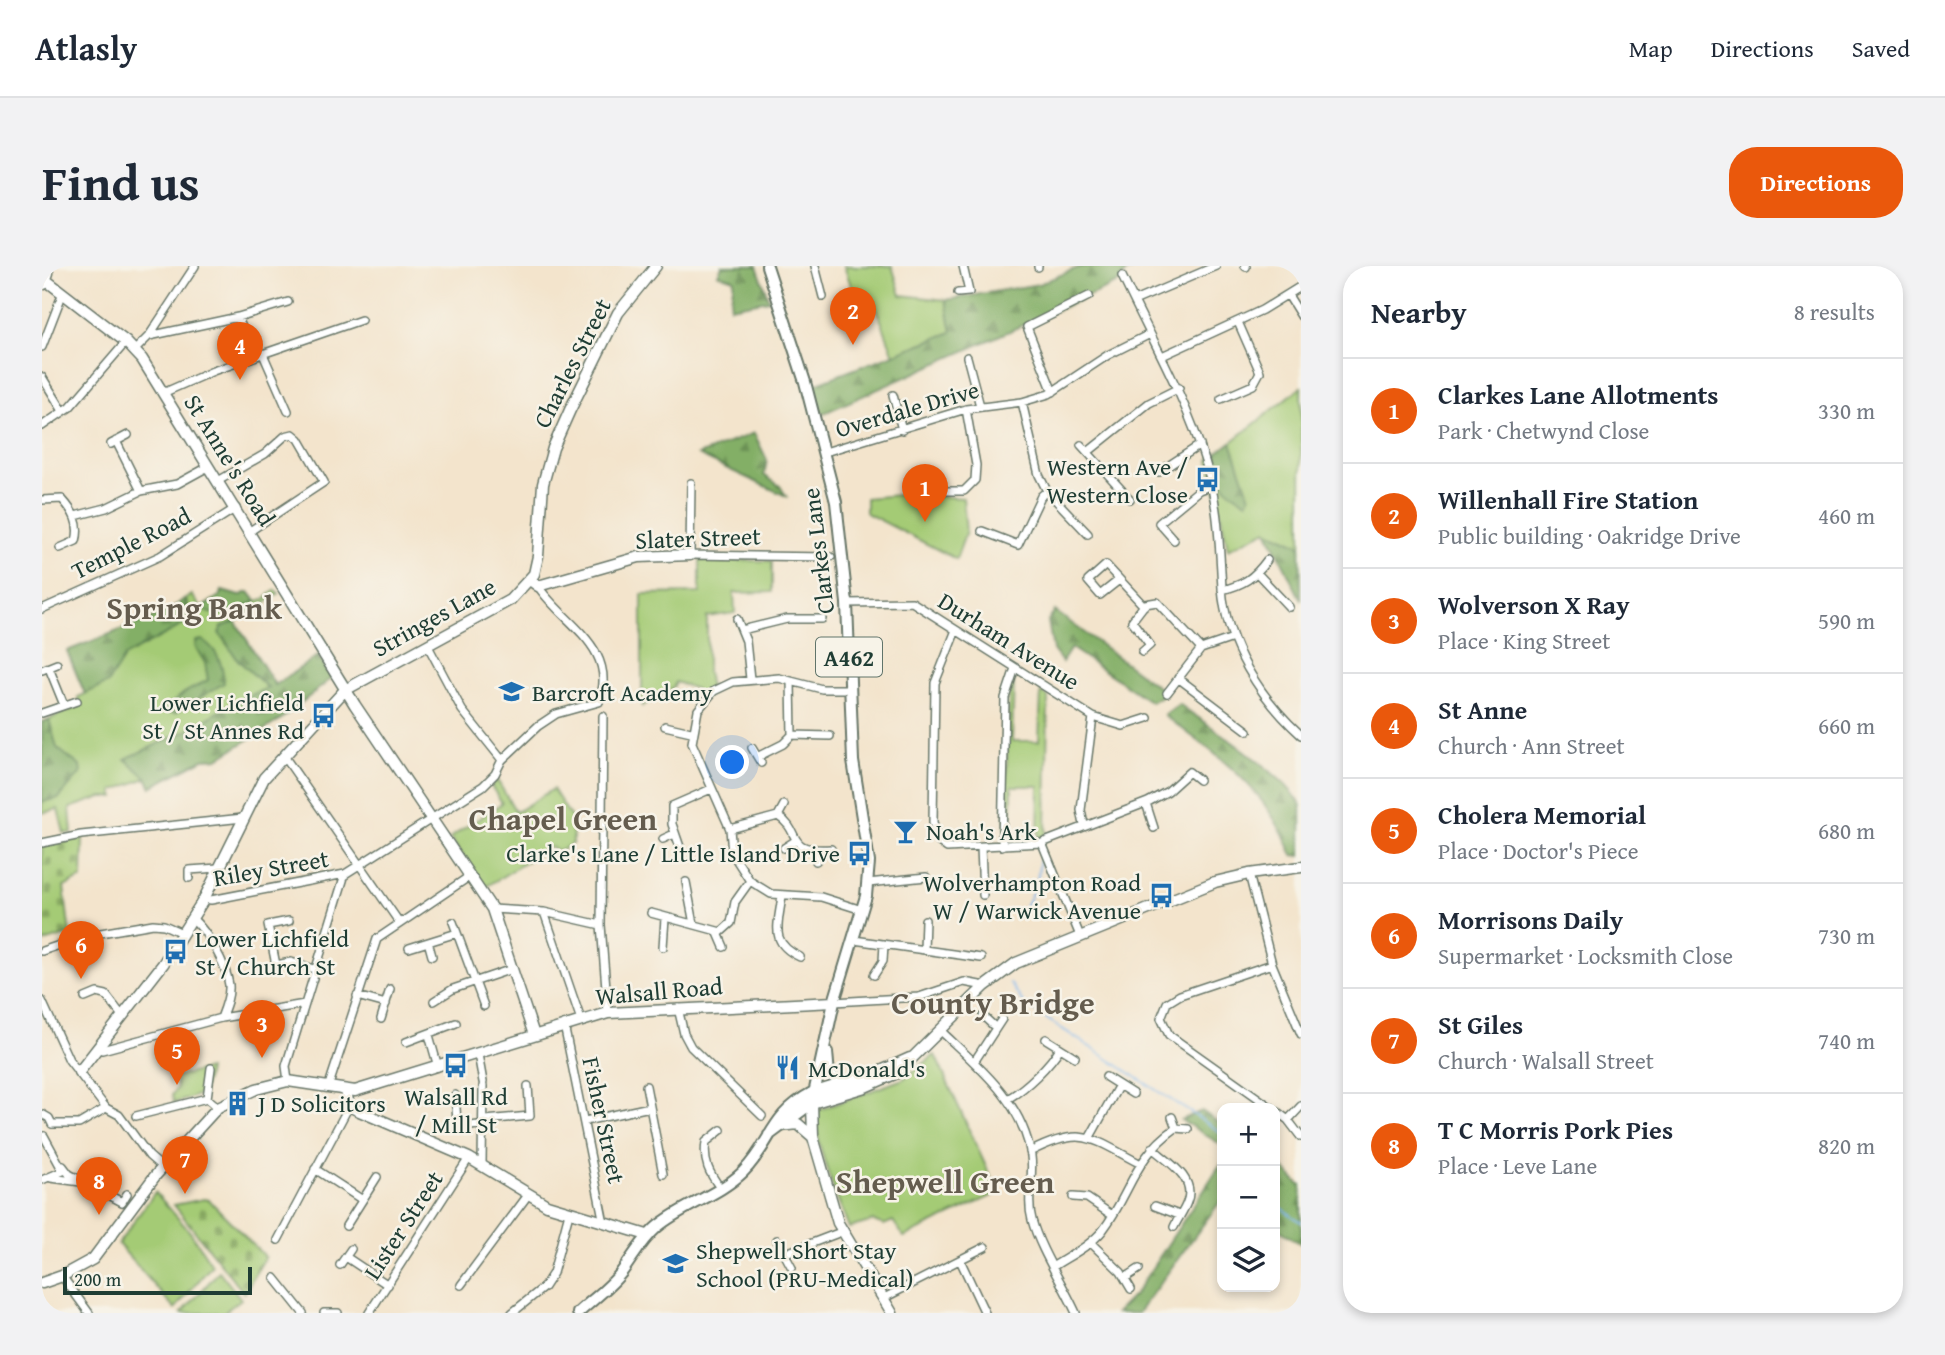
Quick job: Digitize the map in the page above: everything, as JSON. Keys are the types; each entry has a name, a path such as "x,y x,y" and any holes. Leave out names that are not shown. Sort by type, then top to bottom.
{"main road":[{"name":"Clarkes Lane","path":"767,266 825,452 836,502 847,603 853,761 869,862 862,910 834,1002"},
{"name":"A462","path":"812,1098 834,1002"},
{"name":"A462","path":"827,1039 828,1072 844,1083"},
{"path":"769,1135 812,1098"},
{"path":"578,1313 620,1275 647,1236 669,1218 720,1189 753,1160 783,1112 812,1098"}],"street":[{"path":"44,283 48,273 45,266"},
{"path":"135,350 149,336 195,266"},
{"name":"Charles Street","path":"553,448 618,313 656,266"},
{"path":"815,266 822,297"},
{"path":"958,293 969,292 963,266"},
{"path":"1133,300 1216,266"},
{"path":"1122,276 1179,388 1200,445 1218,510 1222,590 1233,638 1267,700 1301,734"},
{"name":"St Anne's Road","path":"44,283 135,350 236,508 345,690 492,909 534,1035"},
{"path":"1162,356 1238,322 1301,286"},
{"path":"42,346 62,295"},
{"path":"1289,295 1301,316"},
{"path":"1053,392 1027,327 1088,296"},
{"path":"149,336 239,317 288,302"},
{"path":"239,317 253,356"},
{"path":"163,393 253,356 361,320"},
{"path":"1221,399 1254,384 1260,372 1238,322"},
{"name":"Overdale Drive","path":"825,452 966,409 1022,402 1053,392 1108,355 1150,334"},
{"path":"42,426 63,411 126,342"},
{"path":"263,354 288,411"},
{"path":"978,362 968,361 980,406"},
{"path":"42,377 63,411"},
{"path":"1088,452 1149,403 1179,388"},
{"path":"897,399 902,430"},
{"path":"1022,402 1040,475 1047,491 1087,534"},
{"path":"911,491 964,491 975,480 976,465 966,409"},
{"path":"218,481 265,454 285,436 293,434 299,439 324,482 250,531"},
{"path":"128,435 113,443 141,491"},
{"path":"1081,445 1129,493"},
{"path":"1159,472 1200,445"},
{"name":"Stringes Lane","path":"79,1072 122,1017 204,899 264,778 345,690 510,600 534,583 543,484 553,448"},
{"path":"75,516 106,508 141,491 177,484 208,467"},
{"path":"690,555 691,483"},
{"path":"1174,540 1159,523 1199,491 1212,485"},
{"path":"982,531 1018,545 1041,496 1047,491"},
{"path":"42,500 62,499 75,516 79,532 76,541 60,548"},
{"name":"Temple Road","path":"42,609 160,556 236,508"},
{"name":"Slater Street","path":"534,583 639,557 831,557"},
{"path":"1222,590 1241,585 1257,573 1266,560"},
{"path":"1257,573 1289,607"},
{"path":"1119,580 1144,606"},
{"name":"Riley Street","path":"204,899 211,900 345,874 362,866 489,782 502,760 529,733 556,715 597,704 601,695 600,663 596,651 534,583"},
{"name":"Durham Avenue","path":"847,603 912,602 1093,717 1123,726 1147,718"},
{"path":"1142,652 1150,645 1132,621 1144,606 1157,602 1200,649"},
{"path":"737,619 742,630 750,679"},
{"path":"742,630 787,619 822,619"},
{"path":"956,630 935,683 933,822 939,842 947,848 1042,843 1146,803 1168,791 1189,772 1199,780"},
{"path":"1167,693 1200,649 1233,638"},
{"path":"428,646 462,710 502,760"},
{"path":"57,664 46,669 64,705"},
{"path":"1002,846 1005,698 1015,668"},
{"path":"1178,678 1248,731"},
{"path":"851,689 750,679 714,691 698,710 691,732 694,751 730,829 732,853 750,881 764,891 821,897 862,910"},
{"path":"752,748 760,760 792,735 791,681"},
{"path":"42,713 77,701"},
{"path":"1084,825 1081,810 1093,717"},
{"path":"608,1013 601,925 603,719 612,722"},
{"path":"665,726 691,732"},
{"path":"792,735 830,736"},
{"path":"285,756 400,922"},
{"path":"680,847 674,834 672,806 710,789"},
{"path":"1146,803 1154,828"},
{"path":"730,829 778,816 784,805"},
{"path":"778,816 795,841 805,849 831,849"},
{"path":"42,843 81,835 243,818"},
{"path":"663,839 674,834"},
{"path":"784,848 795,841"},
{"path":"1042,843 1080,936"},
{"path":"981,847 983,895"},
{"path":"816,861 817,850"},
{"path":"812,1098 888,1078 942,1032 985,986 1016,963 1180,895 1249,874 1301,867"},
{"path":"189,878 188,870 218,868"},
{"path":"288,1081 286,1066 345,874"},
{"path":"1249,874 1272,964 1301,1034"},
{"path":"328,1088 377,939 470,876"},
{"path":"868,883 926,877"},
{"path":"718,933 730,922 735,902 750,881"},
{"path":"686,883 694,924"},
{"path":"782,895 779,943 784,950 800,957"},
{"path":"492,909 544,912 601,925"},
{"path":"544,912 581,1020"},
{"path":"651,913 718,933 724,947"},
{"path":"192,918 213,946 226,976 229,987 221,1017"},
{"path":"663,947 665,918"},
{"path":"925,920 925,950"},
{"path":"289,921 268,925 276,965 291,962 317,970"},
{"path":"453,922 472,981 484,1006"},
{"path":"42,951 89,935 153,924 164,925 182,933"},
{"path":"409,948 429,945 457,933"},
{"path":"854,940 981,958"},
{"path":"874,975 883,961 884,944"},
{"path":"429,945 432,956"},
{"path":"1265,1103 1169,1035 1161,1018 1167,1003 1180,995 1272,964"},
{"path":"434,1001 472,981 512,969"},
{"name":"Walsall Road","path":"346,1091 438,1067 608,1013 919,997 964,982 985,986"},
{"path":"382,1019 390,989"},
{"path":"85,998 97,993 106,995 122,1017"},
{"path":"357,996 386,1004"},
{"path":"42,1001 69,1060 106,1108 119,1115 149,1156 163,1168"},
{"path":"97,1048 102,1050 221,1017 305,1004"},
{"path":"678,1008 685,1040 762,1116"},
{"path":"983,1016 996,1028"},
{"path":"974,1062 1002,1019"},
{"path":"406,1042 456,1023"},
{"name":"Fisher Street","path":"564,1025 604,1223"},
{"path":"942,1032 1009,1098 1030,1152 1029,1210 1076,1313"},
{"path":"429,1035 438,1067"},
{"path":"1046,1039 1075,1057"},
{"path":"1009,1098 1026,1087 1034,1075 1052,1061 1060,1048"},
{"path":"478,1054 485,1102 482,1165"},
{"path":"812,1098 916,1055"},
{"path":"207,1097 211,1068"},
{"path":"1106,1077 1133,1094"},
{"path":"42,1283 86,1264 102,1250 163,1168 218,1107 243,1093 288,1081 346,1091 349,1106 278,1240"},
{"path":"1090,1137 1119,1085"},
{"path":"455,1095 457,1121 464,1127 530,1116 528,1086"},
{"path":"646,1086 663,1174"},
{"path":"207,1097 218,1107"},
{"path":"136,1116 207,1097"},
{"path":"812,1098 813,1137 841,1233 892,1313"},
{"path":"485,1102 495,1101"},
{"path":"1288,1120 1301,1105"},
{"path":"349,1106 469,1158 528,1195 569,1213 647,1236"},
{"path":"585,1121 650,1107"},
{"path":"52,1124 79,1124 106,1108"},
{"path":"42,1114 49,1118 52,1124 51,1131 43,1136 69,1174 123,1201"},
{"path":"1280,1114 1301,1137"},
{"path":"1172,1117 1176,1128"},
{"path":"779,1127 798,1124 813,1137"},
{"path":"1054,1266 1091,1243 1112,1215 1139,1163 1152,1148 1176,1128 1188,1129"},
{"path":"720,1130 706,1142 704,1156 709,1172 720,1189"},
{"path":"1030,1152 1065,1137 1090,1137 1139,1163"},
{"path":"1152,1148 1187,1181 1190,1189 1187,1202 1174,1227"},
{"name":"Lister Street","path":"369,1313 469,1158"},
{"path":"46,1179 63,1171 63,1166"},
{"path":"316,1169 361,1199"},
{"path":"346,1226 377,1177"},
{"path":"46,1179 87,1182"},
{"path":"461,1285 528,1195"},
{"path":"1073,1197 1087,1198 1112,1215"},
{"path":"1156,1206 1179,1215"},
{"path":"512,1313 544,1287 552,1273 569,1213"},
{"path":"786,1253 841,1233"},
{"path":"778,1240 792,1268"},
{"path":"1091,1243 1125,1278 1131,1289"},
{"path":"884,1298 985,1247"},
{"path":"340,1265 351,1249"},
{"path":"346,1258 388,1285"},
{"path":"960,1260 985,1313"},
{"path":"1125,1278 1139,1269"},
{"path":"62,1276 89,1313"},
{"path":"275,1278 303,1313"},
{"path":"284,1290 293,1285"},
{"path":"324,1313 338,1313"}],"green space":[{"path":"722,266 757,266 769,300 730,307 734,279 718,274"},
{"path":"844,266 892,266 901,295 946,300 952,332 894,355 874,302 858,305"},
{"path":"1082,266 1139,266 1125,273 1118,283 822,414 812,385 952,332 946,300 1039,284"},
{"path":"1301,387 1301,548 1267,530 1228,549 1209,460"},
{"path":"754,433 767,460 764,475 780,486 786,496 698,455"},
{"path":"1231,442 1250,497 1247,502 1223,484 1219,472 1217,453"},
{"path":"909,494 963,498 966,532 956,559 866,513 866,498"},
{"path":"1267,530 1300,545 1301,600"},
{"path":"700,560 772,561 772,592 734,593 735,613 707,617 707,671 710,689 700,697 696,689 676,682 673,688 642,706 642,594 700,593"},
{"path":"276,590 279,594 235,621 275,685 318,656 332,678 279,720 218,758 203,759 151,787 146,778 113,791 115,797 102,797 70,808 72,833 64,833 58,809 42,813 42,722 80,706 78,697 85,694 67,651 169,611 192,595 201,608 221,595 222,591 239,596 249,592 256,601 264,599"},
{"path":"222,591 239,596 249,592 256,601 222,615 201,608 221,595"},
{"path":"185,598 188,605 186,623 125,656 108,683 85,694 67,651 169,611"},
{"path":"1055,611 1166,693 1151,702 1071,648 1062,662 1053,650 1048,621"},
{"path":"235,621 275,685 318,656 332,678 280,720 243,743 218,758 203,759 151,787 147,778 125,759 186,731 241,699 268,688 238,660 219,633 222,627"},
{"path":"202,640 219,658 224,683 175,713 167,712 166,708 184,693 208,680 205,663 195,646 196,641"},
{"path":"1014,679 1012,741 1039,741 1041,692 1048,697 1046,835 1038,838 1039,786 1012,786 1011,839 1005,830 1009,690"},
{"path":"1179,704 1267,768 1295,796 1301,807 1301,856 1293,855 1268,810 1239,776 1164,715"},
{"path":"49,719 57,748 80,766 81,773 59,798 42,802 42,722"},
{"path":"497,780 516,812 553,789 572,819 573,843 560,851 550,847 484,888 450,838 502,803 491,786"},
{"path":"83,838 82,878 64,887 70,934 42,943 42,846"},
{"path":"935,1055 998,1193 904,1237 893,1221 884,1225 873,1221 849,1228 821,1152 817,1121 819,1110 903,1079"},
{"path":"208,1069 205,1085 199,1094 174,1103 172,1095 177,1088 175,1077"},
{"path":"1202,1111 1217,1122 1217,1142 1181,1120"},
{"path":"1280,1165 1301,1186 1301,1244 1280,1230"},
{"path":"1217,1170 1217,1206 1138,1313 1116,1313 1135,1294"},
{"path":"155,1192 191,1233 212,1265 175,1309 118,1244"},
{"path":"209,1200 265,1257 244,1293 174,1205"},
{"path":"219,1271 241,1299 223,1313 182,1313"}],"waterway":[{"path":"1020,917 1037,883 1040,858"},
{"path":"1010,983 1024,1004 1217,1130"},
{"path":"1280,1207 1301,1222"}],"place":[{"name":"Willenhall Fire Station","path":"853,345"},
{"name":"St Anne","path":"240,380"},
{"name":"Western Ave / Western Close","path":"1208,480"},
{"name":"Clarkes Lane Allotments","path":"925,522"},
{"name":"Barcroft Academy","path":"512,692"},
{"name":"Lower Lichfield St / St Annes Rd","path":"324,716"},
{"name":"Noah's Ark","path":"906,831"},
{"name":"Clarke's Lane / Little Island Drive","path":"860,853"},
{"name":"Wolverhampton Road W / Warwick Avenue","path":"1161,896"},
{"name":"Lower Lichfield St / Church St","path":"175,952"},
{"name":"Morrisons Daily","path":"81,979"},
{"name":"Wolverson X Ray","path":"262,1058"},
{"name":"Walsall Rd / Mill St","path":"456,1065"},
{"name":"McDonald's","path":"788,1068"},
{"name":"Cholera Memorial","path":"177,1085"},
{"name":"J D Solicitors","path":"238,1103"},
{"name":"St Giles","path":"185,1194"},
{"name":"T C Morris Pork Pies","path":"99,1215"},
{"name":"Shepwell Short Stay School (PRU-Medical)","path":"676,1264"}],"district":[{"name":"Spring Bank","path":"194,607"},
{"name":"Chapel Green","path":"563,818"},
{"name":"County Bridge","path":"993,1002"},
{"name":"Shepwell Green","path":"945,1181"}]}
